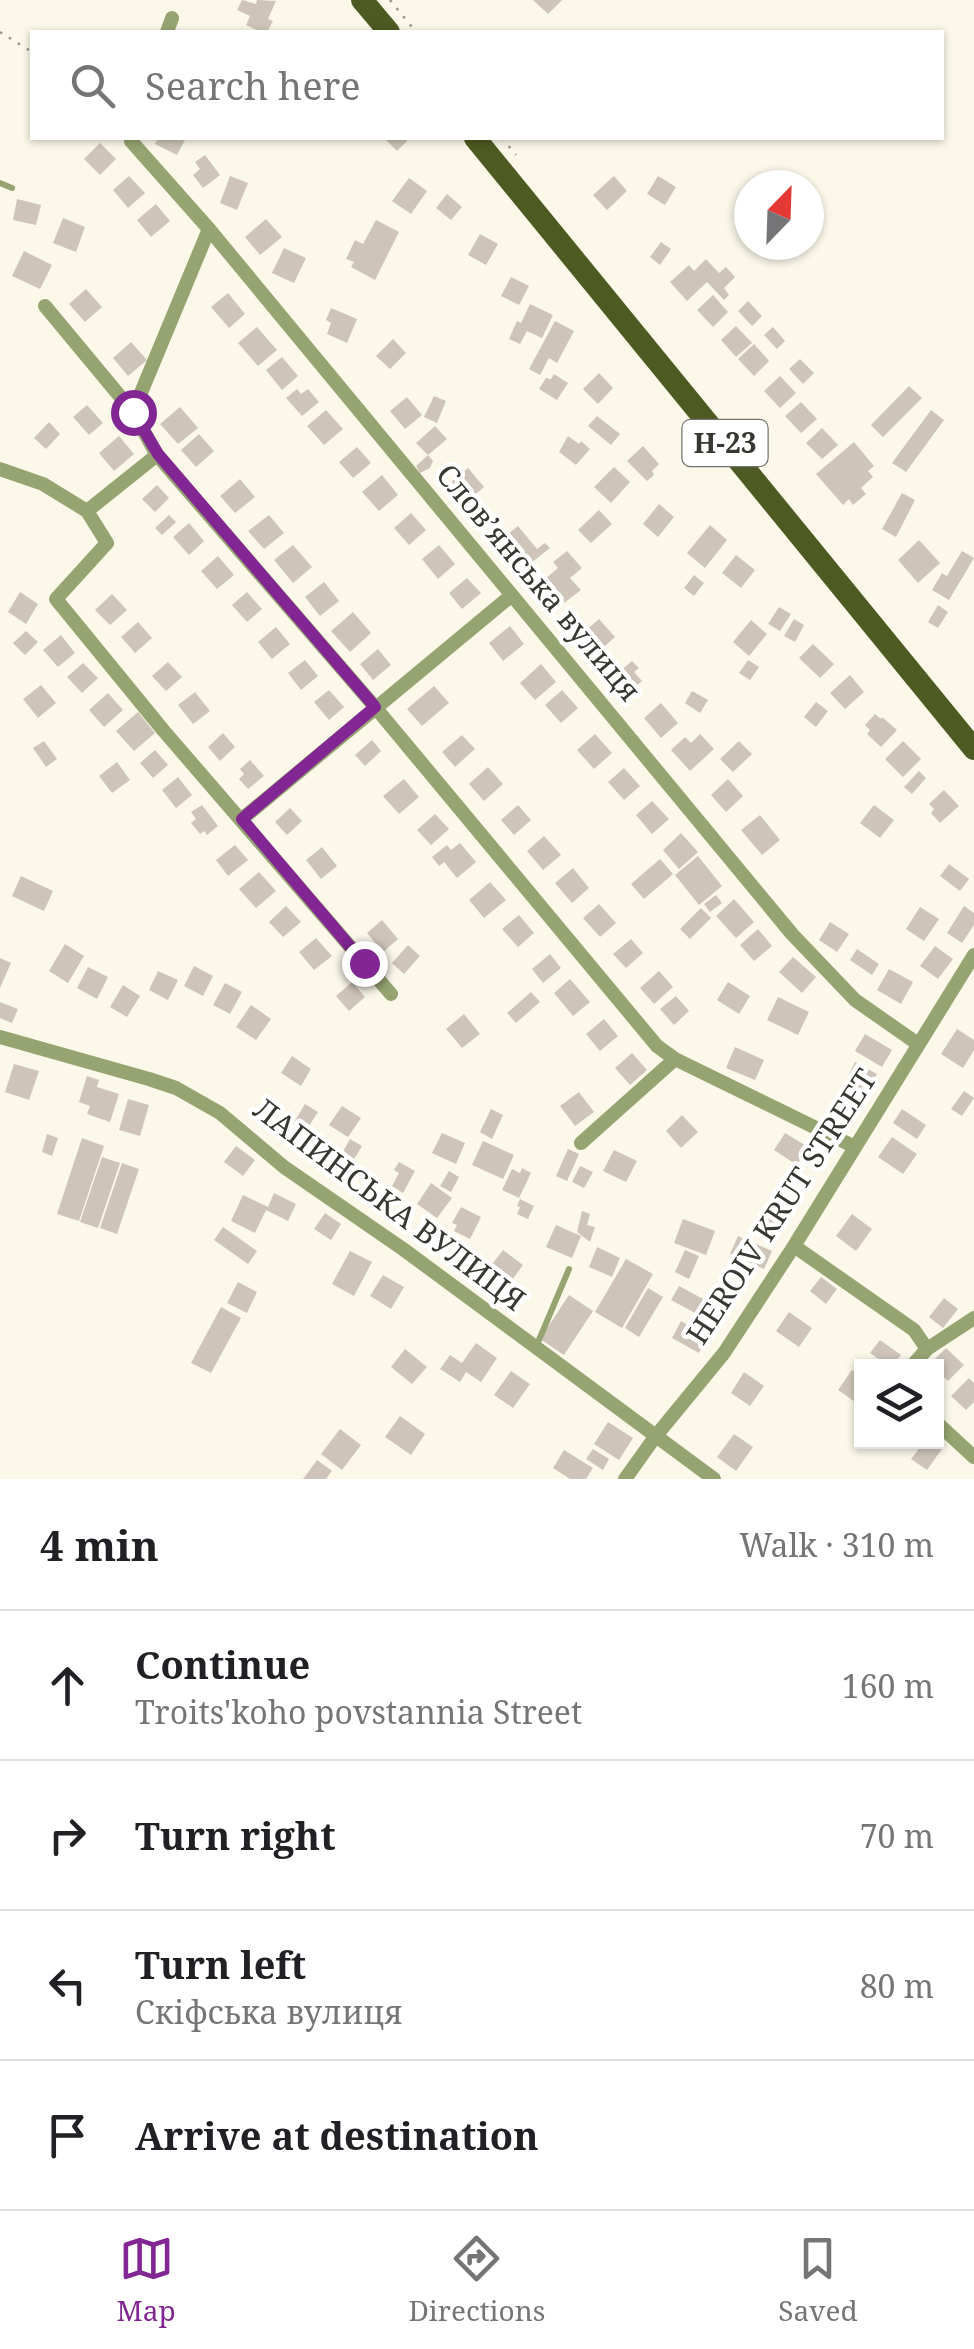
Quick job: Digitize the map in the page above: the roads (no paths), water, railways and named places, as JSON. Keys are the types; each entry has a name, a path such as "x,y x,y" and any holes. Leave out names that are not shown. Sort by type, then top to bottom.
{"main road":[{"path":"362,0 387,30"},
{"name":"Н-23","path":"477,140 974,749"}],"street":[{"name":"Словʼянська вулиця","path":"131,140 780,918 855,1000 918,1044"},
{"path":"133,412 209,229"},
{"path":"44,306 133,412 158,454 657,1046 675,1059 855,1147"},
{"path":"87,511 158,454"},
{"path":"0,469 44,484 87,511 107,543 56,598 163,730 391,994"},
{"path":"242,819 512,595"},
{"name":"HEROIV KRUT STREET","path":"625,1479 724,1352 974,955"},
{"name":"ЛАПИНСЬКА ВУЛИЦЯ","path":"0,1036 149,1079 196,1098 220,1113 284,1167 404,1249 714,1479"},
{"path":"580,1143 675,1059"},
{"path":"794,1246 914,1330 928,1349"},
{"path":"919,1359 974,1318"},
{"path":"944,1429 974,1456"}],"lane":[{"path":"0,183 12,188"},
{"path":"536,1348 569,1269"}]}
